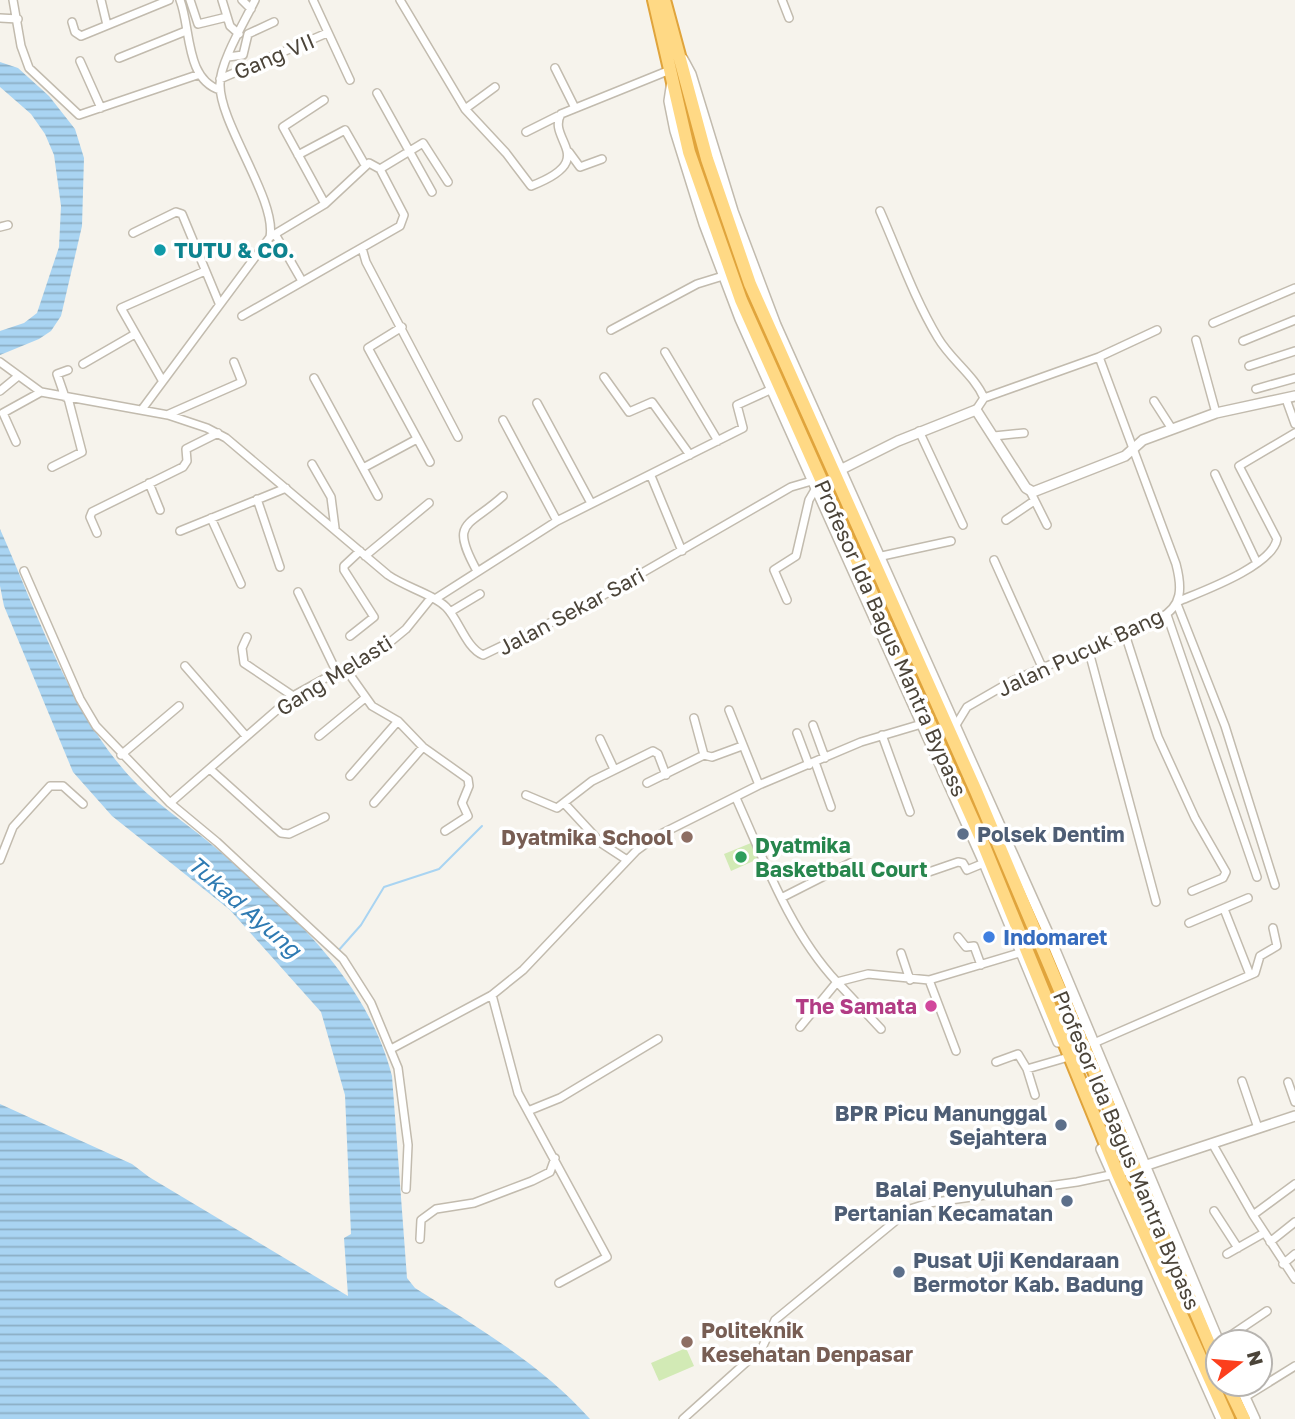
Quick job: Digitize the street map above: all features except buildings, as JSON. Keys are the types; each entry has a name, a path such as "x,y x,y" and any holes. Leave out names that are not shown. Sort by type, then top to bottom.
{"highway":[{"name":"Profesor Ida Bagus Mantra Bypass","path":"654,0 689,152 731,276 816,482 924,723 963,800 1115,1174 1228,1419"},
{"name":"Profesor Ida Bagus Mantra Bypass","path":"664,0 707,159 746,273 839,470 917,645 976,791 1042,936 1204,1330"},
{"path":"672,74 679,55"},
{"path":"963,800 976,791"},
{"path":"1234,1398 1244,1419"}],"street":[{"path":"13,0 21,46 29,68 79,115 200,74"},
{"path":"101,0 107,25"},
{"path":"72,22 78,36 169,0"},
{"path":"180,0 186,31 200,74 208,85 220,90"},
{"path":"190,0 198,24 227,17"},
{"path":"222,0 230,26 239,34"},
{"path":"242,0 251,9"},
{"path":"255,0 228,57 220,79 220,90 273,235 302,281"},
{"path":"313,0 350,80"},
{"path":"400,0 465,109 506,153 531,186 561,171 569,151"},
{"path":"782,0 789,18"},
{"path":"0,18 18,19"},
{"path":"228,57 243,55 248,34 274,22"},
{"path":"119,58 186,31"},
{"name":"Gang VII","path":"220,79 327,33"},
{"path":"80,61 100,108"},
{"path":"555,68 575,108"},
{"path":"526,132 575,108 672,74 669,101 675,131 723,276 816,482 808,500 796,556 774,570 788,600"},
{"path":"465,109 495,88"},
{"path":"377,93 432,192"},
{"path":"324,100 284,126 325,204"},
{"path":"558,116 569,151 580,167 603,159"},
{"path":"298,155 345,130 365,165"},
{"path":"380,169 420,143 427,146 448,182"},
{"path":"143,408 219,303 273,235 325,204 365,165 373,163 380,169 404,219 400,226 242,316"},
{"path":"880,211 925,317 941,342 977,384 984,398"},
{"path":"133,233 179,213 219,303"},
{"path":"362,248 366,262 458,437"},
{"path":"162,380 121,308 205,271"},
{"path":"611,330 697,284 723,276"},
{"path":"1213,323 1295,288"},
{"path":"1243,341 1295,320"},
{"path":"402,327 368,348 430,462"},
{"path":"1157,330 1100,357 984,398 976,411 919,431 839,470 881,556 917,645 957,725 1042,936 1094,1043 1139,1168 1213,1328"},
{"path":"83,364 135,334"},
{"path":"1196,340 1216,413"},
{"path":"1249,366 1295,351"},
{"path":"665,352 718,441"},
{"name":"Jalan Pucuk Bang","path":"957,725 967,707 1042,667 1167,615 1178,602 1181,587 1176,564 1100,357"},
{"path":"0,362 41,392 3,413 16,442"},
{"path":"168,415 242,382 234,362"},
{"path":"52,467 82,452 67,397 57,374 68,370"},
{"path":"0,391 17,377"},
{"path":"604,377 629,412 652,402 690,456"},
{"path":"314,378 378,496"},
{"path":"1256,389 1295,378"},
{"name":"Gang Melasti","path":"170,803 293,696 389,643 433,599 557,521 744,427 737,405 772,388"},
{"name":"Jalan Sekar Sari","path":"41,392 143,408 218,433 400,583 433,599 450,612 474,649 483,655 583,607 791,487 816,482 839,470"},
{"path":"1030,491 1115,460 1143,440 1216,413 1290,397 1295,424"},
{"path":"1154,401 1172,429"},
{"path":"537,402 590,503"},
{"path":"976,411 1030,491 1047,525"},
{"path":"503,420 557,521"},
{"path":"919,431 964,525"},
{"path":"97,533 90,514 183,467 187,461 186,449 218,433"},
{"path":"994,436 1024,433"},
{"path":"1275,884 1225,726 1178,602 1218,585 1257,563 1276,545 1278,539 1239,466 1295,433"},
{"path":"363,468 417,439"},
{"path":"312,464 331,498 335,528"},
{"path":"1215,474 1257,563"},
{"path":"651,476 682,551"},
{"path":"149,484 160,510"},
{"path":"180,531 286,488"},
{"path":"477,571 464,548 464,533 471,521 503,496"},
{"path":"257,499 280,567"},
{"path":"1006,520 1034,501"},
{"path":"350,636 374,617 344,566 429,503"},
{"path":"211,518 241,584"},
{"path":"881,556 951,541"},
{"path":"994,560 1042,667"},
{"path":"24,571 87,713 121,755 170,803 343,959 372,1003 398,1068 408,1145 406,1189"},
{"path":"298,592 337,673"},
{"path":"450,612 480,594"},
{"path":"1167,615 1257,877"},
{"path":"1125,634 1158,737 1195,818 1226,872 1223,878 1192,891"},
{"path":"247,637 242,648 244,663 293,696"},
{"path":"1088,648 1104,698 1119,771 1156,902"},
{"path":"185,666 246,736"},
{"path":"345,668 372,706 398,721 423,747 470,782 462,803 468,816 445,831"},
{"path":"319,736 365,698"},
{"path":"121,755 179,706"},
{"path":"729,710 759,785"},
{"path":"694,718 704,755"},
{"path":"350,776 398,721"},
{"path":"391,1049 492,995 523,970 627,860 655,836 759,785 882,735 924,723 1023,952 1065,1058 1222,1419"},
{"path":"813,725 825,758"},
{"path":"797,733 831,807"},
{"path":"882,735 910,813"},
{"path":"600,739 614,769"},
{"path":"647,783 704,755 713,756 742,746"},
{"path":"374,803 423,747"},
{"path":"526,795 551,808 564,803 614,769 653,751 658,754 666,775"},
{"path":"211,770 281,833 289,834 325,817"},
{"path":"0,860 13,827 50,786 63,786 83,804"},
{"path":"736,798 783,897 812,949 837,982 881,1029"},
{"path":"564,803 601,844 627,860"},
{"path":"923,874 958,862 963,863 967,870 984,863"},
{"path":"783,897 850,863"},
{"path":"1189,923 1248,898"},
{"path":"1224,909 1250,975"},
{"path":"1094,1043 1255,973 1260,956 1277,946 1273,928"},
{"path":"958,937 966,947 974,946 981,965"},
{"path":"800,1027 837,982 868,974 929,980 1023,952"},
{"path":"901,953 910,980"},
{"path":"929,980 956,1051"},
{"path":"492,995 518,1093 607,1258 559,1283"},
{"path":"528,1111 560,1098 658,1039"},
{"path":"996,1062 1017,1054 1027,1069 1035,1095"},
{"path":"1027,1069 1065,1058"},
{"path":"1242,1081 1258,1128"},
{"path":"1288,1082 1295,1102"},
{"path":"683,1419 762,1348 775,1320 910,1209 929,1203 1115,1174 1295,1116"},
{"path":"1212,1143 1294,1280"},
{"path":"420,1239 421,1220 436,1209 474,1203 532,1181 550,1172 555,1158"},
{"path":"1253,1215 1295,1184"},
{"path":"1214,1211 1237,1248"},
{"path":"1270,1242 1295,1222"},
{"path":"1227,1254 1265,1233"},
{"path":"1283,1264 1295,1255"},
{"path":"1241,1328 1267,1311"},
{"path":"1274,1379 1295,1366"},
{"path":"1245,1398 1255,1419"}],"green space":[{"name":"Dyatmika Basketball Court","path":"751,843 758,859 731,871 724,854"},
{"path":"686,1348 694,1366 659,1381 651,1363"}],"water":[{"path":"0,62 18,68 49,96 75,129 84,158 82,226 61,316 51,331 39,339 0,355 0,331 24,323 37,313 59,247 61,206 54,155 45,134 31,114 0,87"},
{"name":"Tukad Ayung","path":"0,529 58,664 94,730 115,759 138,785 217,849 298,923 345,978 364,1008 380,1041 392,1076 407,1278 415,1288 485,1332 529,1364 571,1399 590,1419 0,1419 0,1104 132,1164 149,1177 348,1296 344,1238 351,1234 345,1095 321,1012 230,910 112,816 73,772 4,606 0,586"}],"waterway":[{"path":"338,951 361,925 384,887 439,869 482,826"}],"place":[{"name":"TUTU & CO.","path":"160,250"},
{"name":"Polsek Dentim","path":"963,834"},
{"name":"Dyatmika School","path":"687,837"},
{"name":"Dyatmika Basketball Court","path":"741,857"},
{"name":"Indomaret","path":"989,937"},
{"name":"The Samata","path":"931,1006"},
{"name":"BPR Picu Manunggal Sejahtera","path":"1061,1125"},
{"name":"Balai Penyuluhan Pertanian Kecamatan","path":"1067,1201"},
{"name":"Pusat Uji Kendaraan Bermotor Kab. Badung","path":"899,1272"},
{"name":"Politeknik Kesehatan Denpasar","path":"687,1342"}]}
